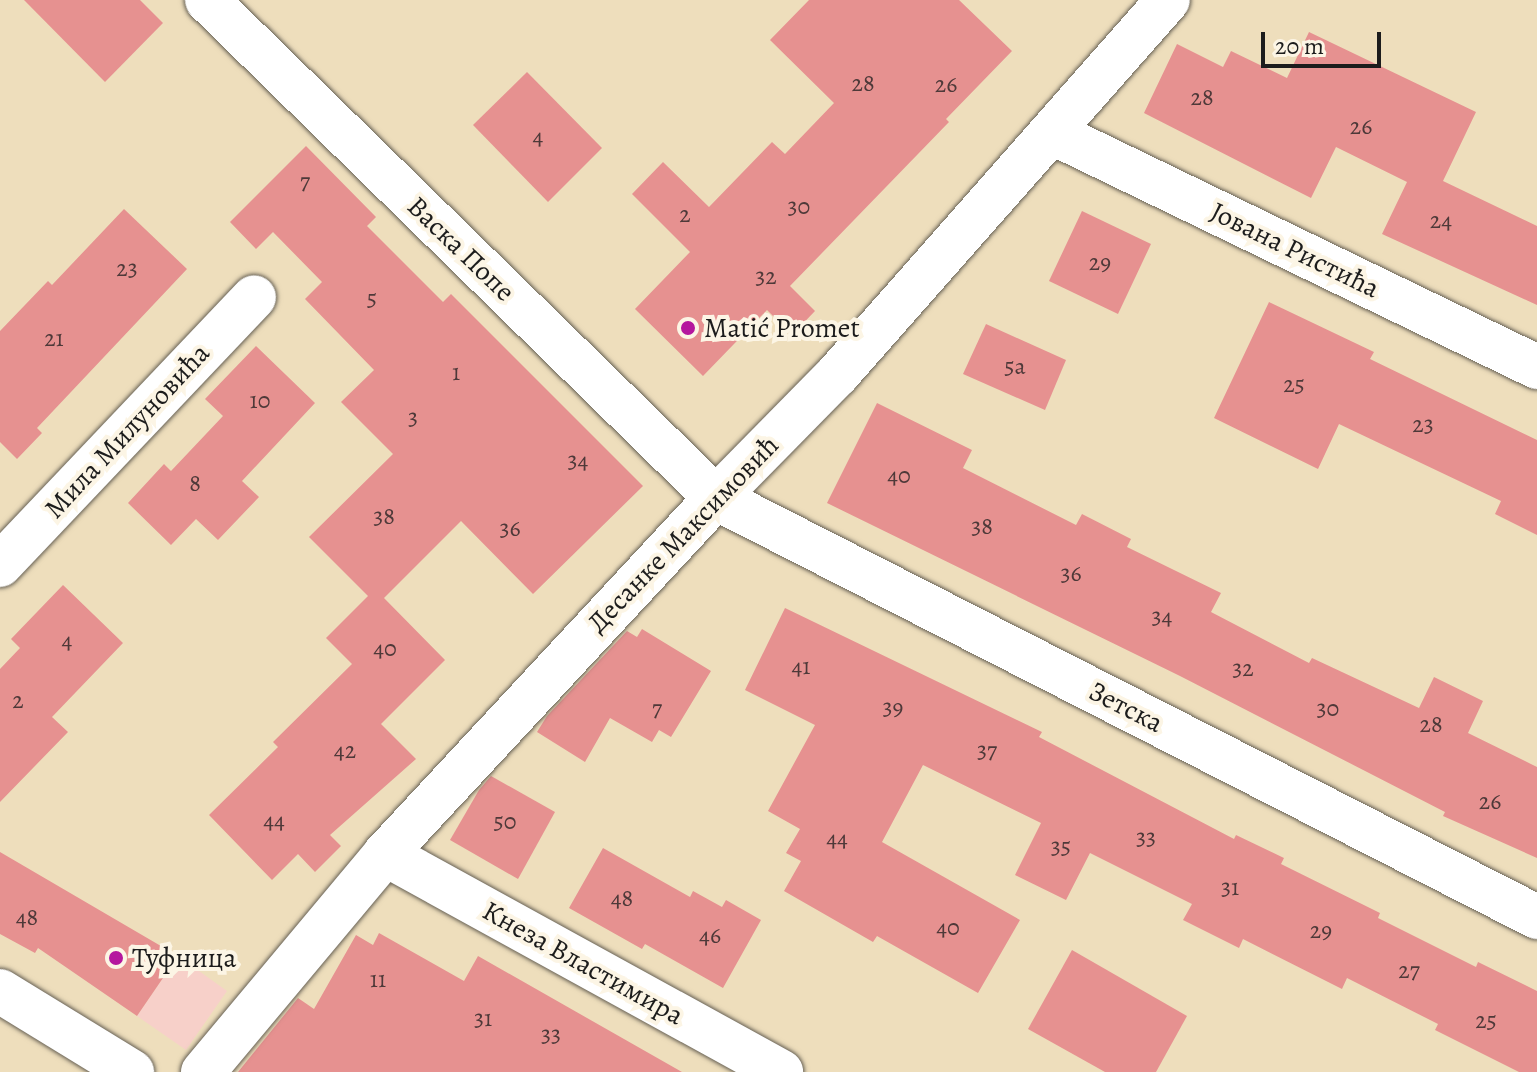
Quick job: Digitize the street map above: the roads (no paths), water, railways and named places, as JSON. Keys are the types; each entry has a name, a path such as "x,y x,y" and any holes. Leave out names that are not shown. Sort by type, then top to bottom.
{"street":[{"name":"Васка Попе","path":"207,0 716,498"},
{"name":"Десанке Максимовић","path":"203,1072 385,854 716,498 837,375 1168,0"},
{"name":"Јована Ристића","path":"1053,133 1537,367"},
{"name":"Мила Милуновића","path":"0,565 254,297"},
{"name":"Зетска","path":"716,498 1537,917"},
{"name":"Кнеза Властимира","path":"385,854 781,1072"},
{"path":"0,991 132,1072"}],"place":[{"name":"Matić Promet","path":"688,328"},
{"name":"Туфница","path":"116,958"}]}
